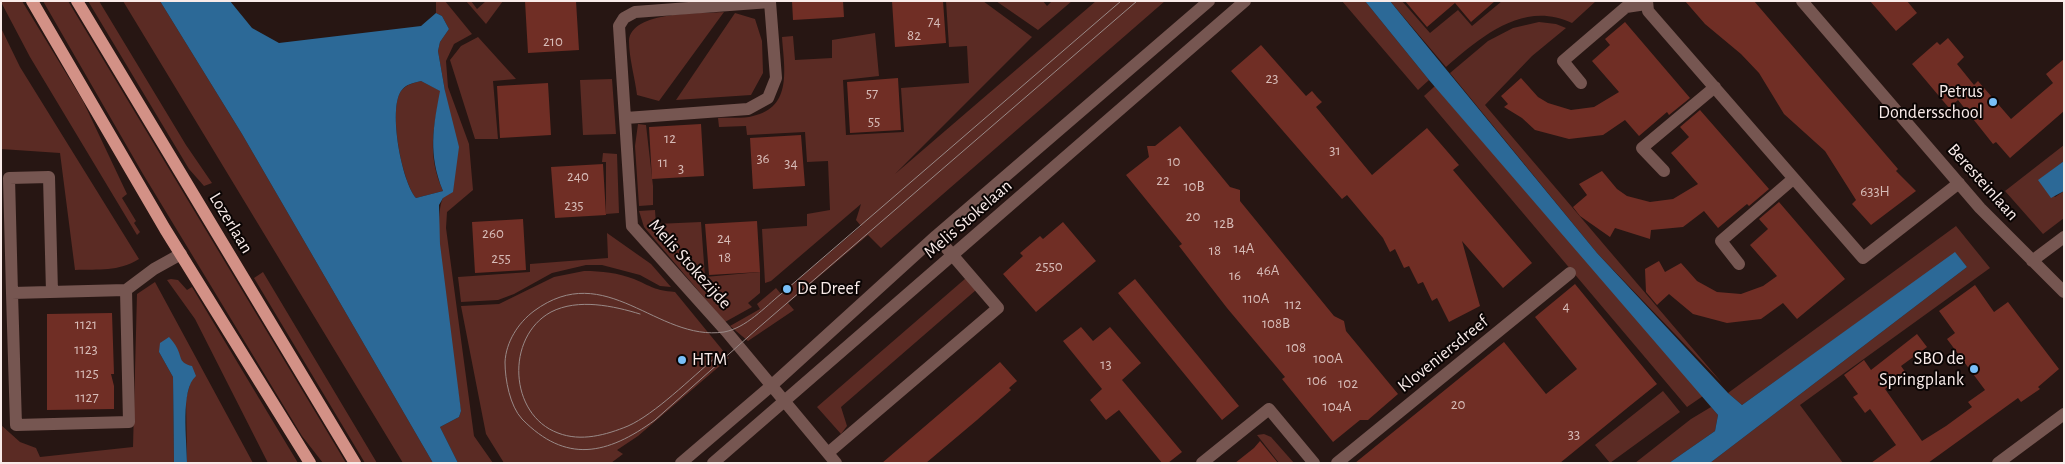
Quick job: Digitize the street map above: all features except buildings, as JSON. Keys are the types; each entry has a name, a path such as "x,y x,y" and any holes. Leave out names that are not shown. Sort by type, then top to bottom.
{"main road":[{"path":"32,1 181,254 310,463"},
{"name":"Lozerlaan","path":"77,1 355,463"}],"street":[{"name":"Melis Stokelaan","path":"681,463 771,386 936,236 1209,1"},
{"name":"Melis Stokelaan","path":"713,463 1245,1"},
{"name":"Beresteinlaan","path":"1802,1 1980,208 2064,292"},
{"name":"Melis Stokezijde","path":"626,118 748,109 768,98 776,78 770,2 635,12 624,18 619,26 632,226 771,386"},
{"path":"1581,83 1563,61 1626,7 1647,3 1648,11 1862,258 1959,183"},
{"path":"1664,172 1642,148 1715,87"},
{"path":"52,292 49,177 9,178 16,425 129,422 126,290"},
{"path":"1739,264 1721,242 1793,178"},
{"path":"771,386 832,458 998,308 936,236"},
{"path":"2032,262 2064,237"},
{"path":"12,293 126,290 154,269 181,254"},
{"name":"Kloveniersdreef","path":"1337,463 1570,273"},
{"path":"1202,463 1269,409 1314,463"},
{"path":"1998,463 2064,414"}],"shaded area":[{"path":"22,1 83,101 127,194 122,198 136,221 134,223 140,232 137,235 30,57 1,2"},
{"path":"43,1 68,1 346,463 323,463 302,436 143,174"},
{"path":"88,1 99,1 186,145 212,183 204,186 189,169"},
{"path":"123,1 160,1 242,134 433,463 403,463"},
{"path":"436,1 445,1 472,34 454,44 446,61 448,87 469,144 473,190 447,212 446,228 474,436 493,463 458,463 440,427 459,417 461,411 445,300 439,237 443,198 445,91 438,51 440,42 449,29 442,16 436,13"},
{"path":"466,1 471,1 477,9 486,1 503,1 486,24"},
{"path":"946,1 983,1 1032,37 895,174 1096,1 1165,1 881,248 868,235 788,303 794,310 748,341 730,326 760,309 757,304 776,288 781,294 861,226 856,220 861,204 771,281 765,283 762,229 807,226 807,214 830,210 828,161 807,162 805,132 747,135 746,126 719,127 718,118 753,116 766,111 775,104 783,85 782,37 793,36 795,60 832,58 832,40 875,33 879,76 843,80 846,135 904,132 901,88 969,83 967,46 949,47"},
{"path":"996,1 1043,1 1047,6 1052,1 1072,1 1038,30"},
{"path":"1342,1 1365,1 1429,80 1418,90"},
{"path":"1390,1 1402,1 1430,33 1458,10 1472,26 1502,1 1596,1 1572,23 1554,17 1537,16 1520,19 1504,25 1474,44 1446,67"},
{"path":"724,12 659,101 637,95 629,48 629,41 633,31 641,24 654,19 684,14"},
{"path":"735,13 755,19 762,41 763,73 751,95 676,100"},
{"path":"1539,22 1556,24 1566,28 1532,56 1485,105 1722,383 1597,253 1450,73 1488,41 1513,28"},
{"path":"1,28 20,67 139,259 116,268 75,270 60,153 1,149"},
{"path":"478,37 516,79 493,81 498,139 475,139 450,60 461,46"},
{"path":"612,79 616,134 583,135 580,80"},
{"path":"421,81 441,91 434,129 433,153 438,178 443,191 416,198 406,177 398,145 396,113 397,100 401,91 408,85"},
{"path":"1435,86 1703,396 1687,407 1424,96"},
{"path":"638,124 646,125 653,186 653,205 639,206 635,146"},
{"path":"2064,145 2064,161 2039,180 2055,197 2064,191 2064,218 2043,234 2005,191"},
{"path":"603,153 617,154 619,213 606,214 606,162 602,162"},
{"path":"655,210 656,224 701,222 705,277 760,272 760,293 748,303 752,307 725,322 644,227 639,211"},
{"path":"1956,226 1990,268 1800,405 1843,463 1710,463 1967,267 1955,253 1742,405 1728,393"},
{"path":"607,233 651,264 671,287 660,286 640,275 602,265 586,265 552,273 514,294 498,300 461,302 458,277 530,272 530,264 608,258"},
{"path":"584,271 622,275 657,289 675,292 729,358 638,436 617,450 623,454 611,463 504,463 486,434 461,306 499,304 554,277"},
{"path":"263,272 377,463 365,463 254,278"},
{"path":"966,278 976,290 841,407 847,426 841,434 817,407"},
{"path":"167,280 178,280 187,290 192,287 298,463 268,463 195,319"},
{"path":"155,282 253,463 187,463 186,399 191,380 178,354 159,352 173,377 174,463 1,463 1,425 20,442 36,448 40,457 133,447 137,294"},
{"path":"1663,391 1680,412 1610,463 1595,445"},
{"path":"1711,407 1718,415 1715,431 1669,463 1635,463 1691,419"},
{"path":"1264,434 1271,437 1294,463 1279,463 1257,435"}],"water":[{"path":"160,1 230,1 252,28 279,43 421,26 436,13 442,16 449,29 440,42 438,51 445,91 459,147 453,192 443,198 439,205 440,244 461,411 459,417 440,427 458,463 433,463 242,134","holes":["421,81 440,91 433,141 435,165 443,191 416,198 406,177 398,146 396,129 397,100 405,87"]},
{"path":"1365,1 1390,1 1597,253 1728,393 1742,405 1955,252 1967,267 1710,463 1669,463 1715,431 1718,415 1429,80"},
{"path":"2064,161 2064,191 2051,198 2038,180"},
{"path":"169,337 183,362 192,366 196,376 191,383 186,403 187,463 174,463 173,377 159,352 160,343"}],"tram line":[{"path":"1121,1 762,311 740,326 724,332 700,332 676,325 608,297 585,293 560,297 534,311 518,327 510,340 506,355 507,385 511,400 518,414 538,433 555,443 587,450 620,441 655,420 757,329 1137,1"},
{"path":"640,314 608,306 573,305 551,312 536,324 526,339 520,357 519,375 522,393 530,410 542,424 558,433 576,437 602,435 628,426 650,413 715,358"}],"place":[{"name":"Petrus Dondersschool","path":"1993,102"},
{"name":"De Dreef","path":"787,289"},
{"name":"HTM","path":"682,360"},
{"name":"SBO de Springplank","path":"1974,369"}]}
